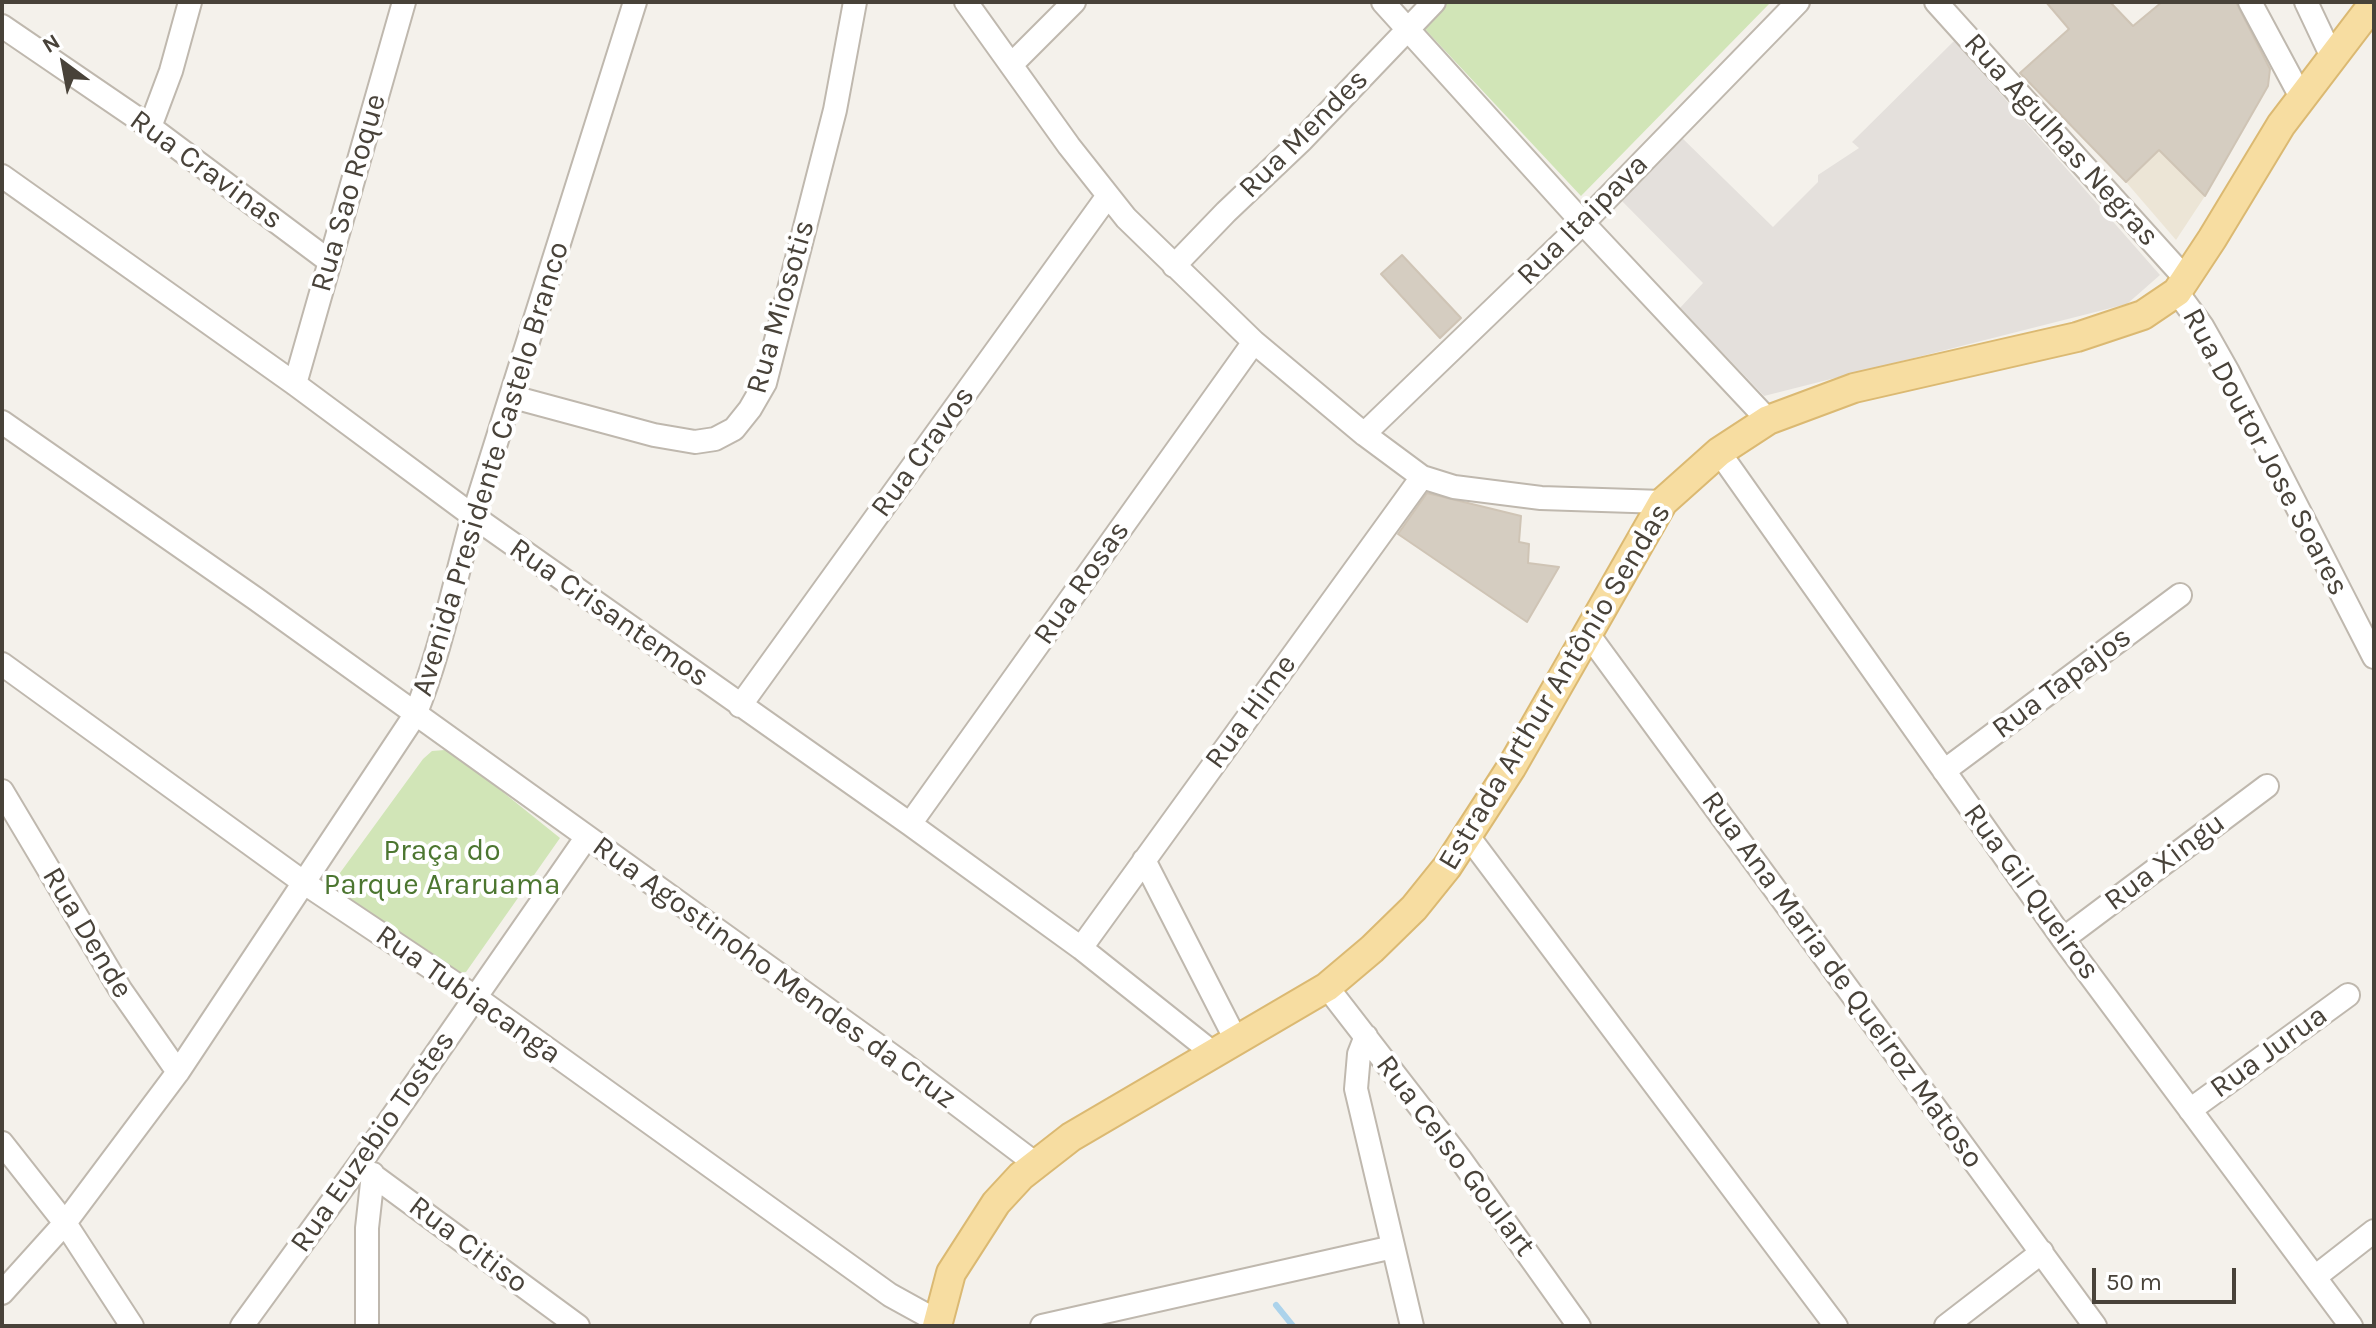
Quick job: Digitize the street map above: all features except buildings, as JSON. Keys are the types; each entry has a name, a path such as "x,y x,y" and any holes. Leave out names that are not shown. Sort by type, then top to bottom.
{"main road":[{"name":"Estrada Arthur Antônio Sendas","path":"937,1324 951,1273 996,1203 1021,1176 1071,1137 1327,987 1414,908 1468,836 1663,502 1719,452 1768,420 1854,388 2112,327 2143,315 2181,285 2301,97 2374,3"}],"street":[{"path":"150,127 171,71 190,2"},
{"name":"Rua Sao Roque","path":"295,384 404,2"},
{"name":"Avenida Presidente Castelo Branco","path":"2,1293 65,1223 178,1072 415,715 433,670 473,516 635,2"},
{"name":"Rua Miosotis","path":"513,397 654,435 695,442 715,439 734,429 765,383 835,110 855,2"},
{"path":"966,2 1107,197 1254,342 1364,434 1422,477 1454,487 1541,498 1663,502"},
{"path":"1011,65 1074,2"},
{"path":"1383,2 1583,223 1768,420"},
{"name":"Rua Mendes","path":"1174,266 1302,140 1434,2"},
{"name":"Rua Itaipava","path":"1364,434 1583,223 1798,2"},
{"name":"Rua Agulhas Negras","path":"1936,2 2181,285"},
{"path":"2250,2 2301,97"},
{"path":"2306,2 2332,57"},
{"name":"Rua Cravinas","path":"2,26 150,127 329,261"},
{"name":"Rua Crisantemos","path":"2,176 295,384 473,516 1224,1046"},
{"name":"Rua Cravos","path":"740,706 1107,197"},
{"name":"Rua Doutor Jose Soares","path":"2181,285 2374,657"},
{"name":"Rua Rosas","path":"910,824 1254,342"},
{"name":"Rua Agostinoho Mendes da Cruz","path":"2,422 256,599 905,1065 1036,1164"},
{"name":"Rua Gil Queiros","path":"1719,452 2063,939 2351,1326"},
{"name":"Rua Hime","path":"1081,948 1422,477"},
{"name":"Rua Tapajos","path":"1944,771 2180,595"},
{"name":"Rua Ana Maria de Queiroz Matoso","path":"1588,634 2095,1326"},
{"name":"Rua Tubiacanga","path":"2,664 303,882 475,997 890,1295 937,1324"},
{"name":"Rua Xingu","path":"2063,939 2267,786"},
{"name":"Rua Dende","path":"2,791 120,989 178,1072"},
{"path":"1468,836 1836,1326"},
{"name":"Rua Euzebio Tostes","path":"242,1326 366,1170 475,997 586,838"},
{"path":"1144,860 1224,1046"},
{"name":"Rua Celso Goulart","path":"1327,987 1461,1160 1579,1326"},
{"name":"Rua Jurua","path":"2190,1110 2348,995"},
{"path":"1366,1036 1359,1054 1356,1089 1412,1326"},
{"path":"2,1143 65,1223 132,1326"},
{"path":"366,1170 367,1326"},
{"name":"Rua Citiso","path":"366,1170 578,1326"},
{"path":"2315,1277 2374,1231"},
{"path":"1042,1326 1393,1247"},
{"path":"1946,1326 2042,1252"},
{"path":"1810,1292 1817,1326"}],"shaded area":[{"path":"1954,41 2160,275 2127,304 1764,396 1680,308 1703,283 1617,196 1678,134 1773,227 1818,182 1818,175 1859,148 1852,142"},
{"path":"2159,150 2205,196 2176,240 2126,182"}],"green space":[{"path":"1444,2 1771,2 1581,196 1421,25"},
{"name":"Praça do Parque Araruama","path":"445,750 458,756 560,838 466,972 453,973 329,888 423,759 432,751"}],"waterway":[{"path":"1276,1305 1293,1326"}]}
